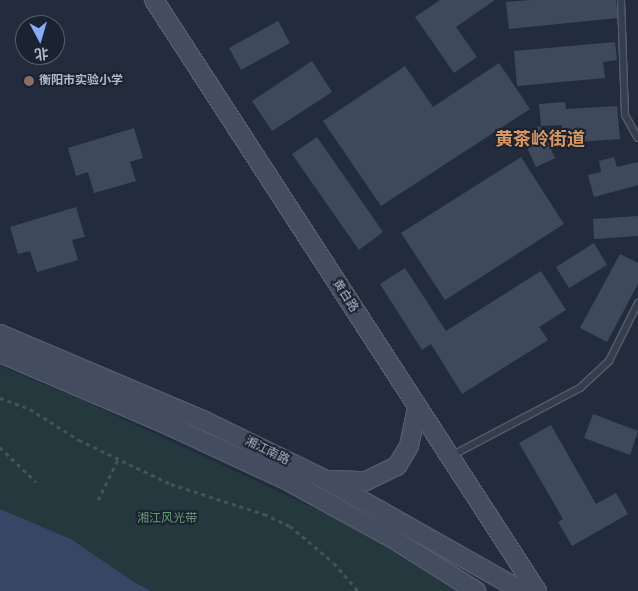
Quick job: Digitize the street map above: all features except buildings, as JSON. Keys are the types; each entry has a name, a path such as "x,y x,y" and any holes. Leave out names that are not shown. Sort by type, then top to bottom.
{"main road":[{"name":"黄白路","path":"154,0 537,591"},
{"name":"湘江南路","path":"0,334 205,421 326,480 522,591"},
{"name":"湘江南路","path":"0,353 170,426 288,481 390,537 476,591"},
{"path":"326,480 366,481 397,466 409,446 417,407"}],"lane":[{"path":"621,0 624,115 633,134 638,138"},
{"path":"450,456 580,388 609,361 638,303"}],"path":[{"path":"0,398 30,410 79,440 172,484 264,514 290,526 334,563 358,591"},
{"path":"0,446 36,482"},
{"path":"98,500 118,459"}],"green space":[{"name":"湘江风光带","path":"0,366 82,400 348,524 458,591 151,591 134,582 71,539 0,509"}],"water":[{"path":"0,509 71,539 134,582 151,591 0,591"}],"place":[{"name":"衡阳市实验小学","path":"29,81"}],"district":[{"name":"黄茶岭街道","path":"540,139"}]}
